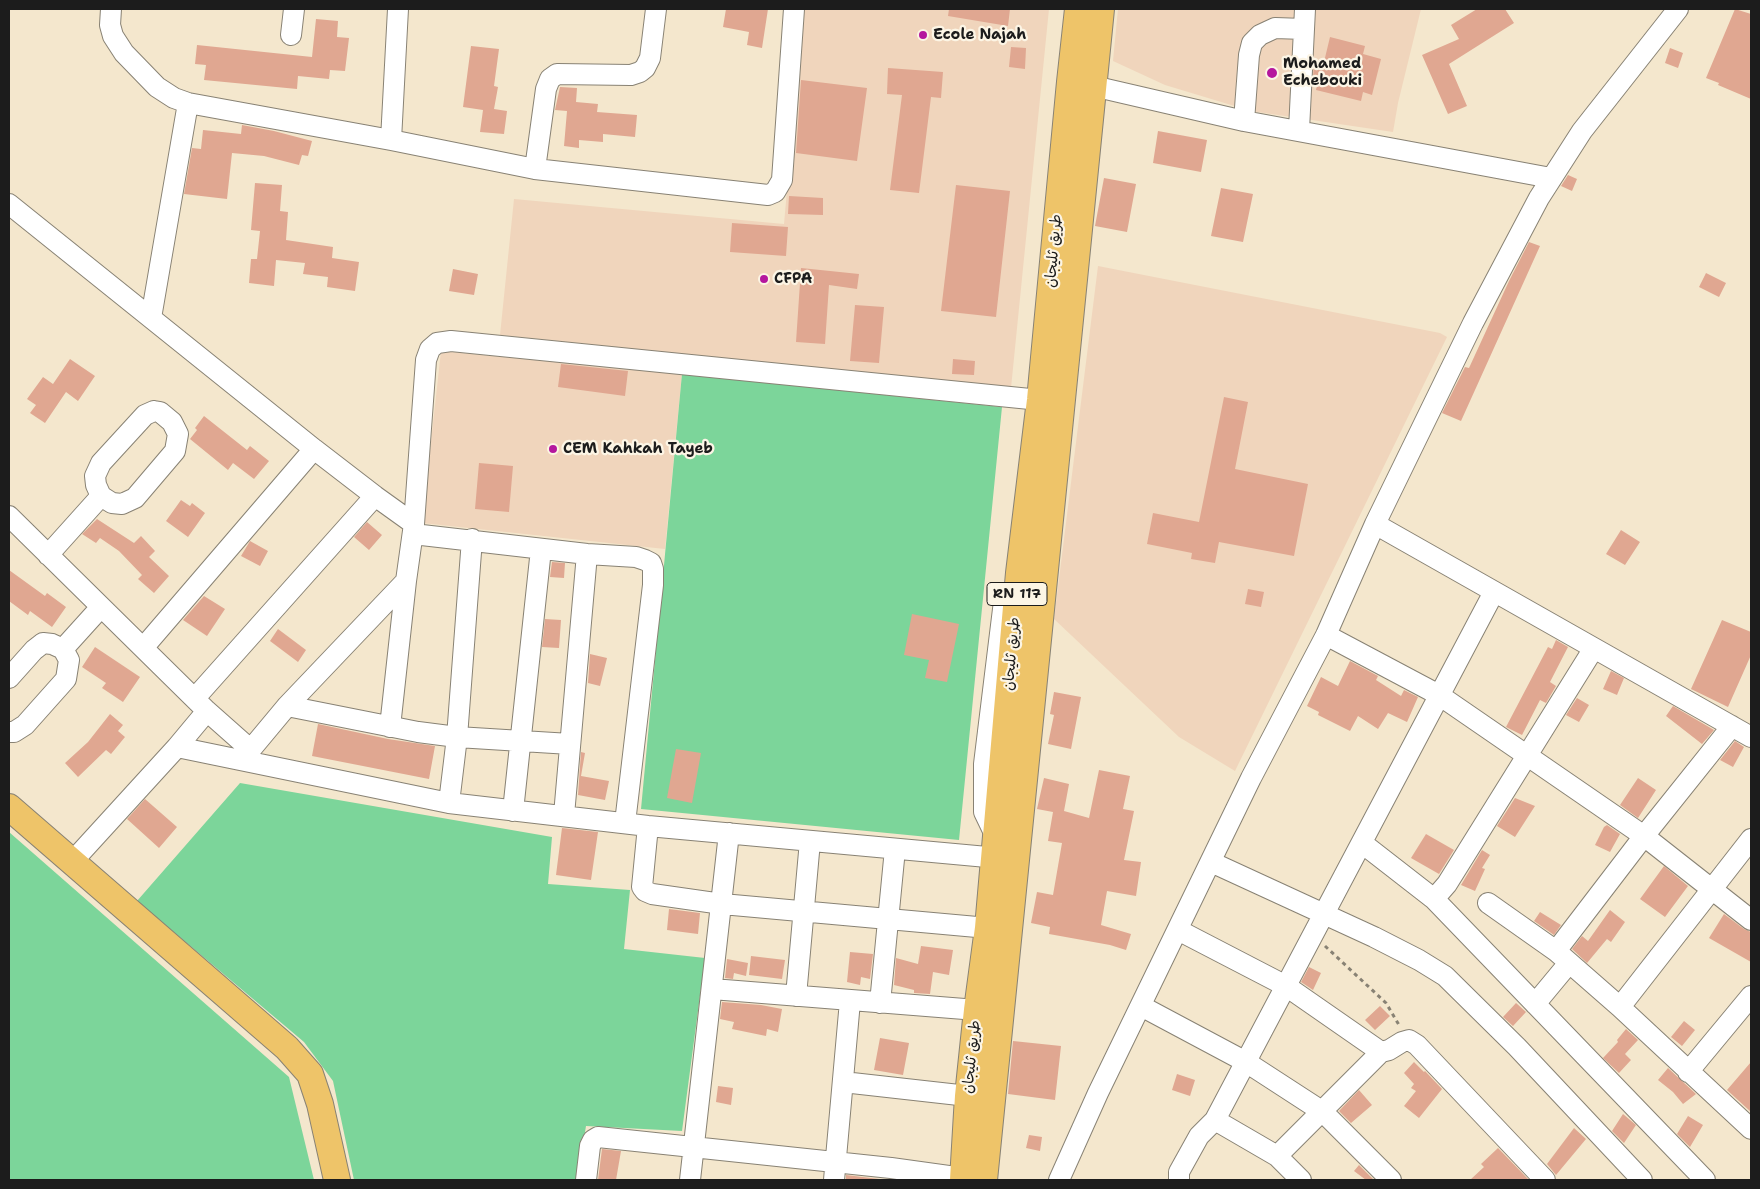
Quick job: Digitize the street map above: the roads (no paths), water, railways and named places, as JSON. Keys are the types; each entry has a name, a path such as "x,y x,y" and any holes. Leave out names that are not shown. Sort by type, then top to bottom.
{"main road":[{"name":"طريق ثليجان","path":"970,1180 1081,84 1078,9"},
{"name":"طريق ثليجان","path":"1032,574 1040,400 1081,84 1101,9"},
{"path":"9,807 287,1048 310,1074 320,1104 337,1180"},
{"name":"طريق ثليجان","path":"970,1180 968,1096 988,928 1002,851"}],"street":[{"path":"111,9 110,25 113,36 124,53 157,87 174,98 188,103 391,140 535,169 768,195 775,192 782,180 794,9"},
{"path":"291,35 294,9"},
{"path":"391,140 398,9"},
{"path":"535,169 546,89 550,79 557,74 631,75 640,72 645,68 650,58 656,9"},
{"path":"1298,130 1305,9"},
{"path":"1059,1180 1098,1093 1251,778 1326,635 1375,524 1473,323 1551,178 1582,131 1678,9"},
{"path":"1244,121 1249,55 1252,44 1260,35 1274,28 1304,29"},
{"path":"1081,84 1244,121 1551,178"},
{"path":"151,318 188,103"},
{"path":"9,204 414,529 472,540 636,558 651,563 653,569 625,823"},
{"path":"390,727 406,581 414,529 426,360 430,349 437,343 451,341 1040,400"},
{"path":"154,411 160,412 172,422 178,434 175,451 135,498 122,504 112,504 100,496 95,476 101,463 145,415 154,411"},
{"path":"143,648 314,449"},
{"path":"48,554 100,496"},
{"path":"72,862 177,747 201,705 375,496"},
{"path":"9,516 201,705 246,755"},
{"path":"1375,524 1751,737"},
{"path":"449,803 457,737 472,540"},
{"path":"513,811 541,548"},
{"path":"564,815 587,554"},
{"path":"246,755 287,706 406,581"},
{"path":"1179,1180 1179,1172 1199,1136 1215,1120 1494,592"},
{"path":"63,649 101,607"},
{"path":"1326,635 1439,695 1644,836 1751,920"},
{"path":"9,678 34,650 43,643 52,644 63,649 69,660 66,679 25,725 14,732 9,732"},
{"path":"1434,899 1448,884 1594,648"},
{"path":"287,706 390,727 457,737 570,744"},
{"path":"1535,1004 1563,957 1644,836 1732,726"},
{"path":"177,747 246,755 449,803 648,826 895,849 1002,851"},
{"path":"648,826 642,887 645,891 652,894 722,904 988,928"},
{"path":"690,1180 730,833"},
{"path":"1620,1007 1751,839"},
{"path":"796,996 810,841"},
{"path":"1362,843 1434,899 1705,1180"},
{"path":"880,1003 895,849"},
{"path":"1211,862 1402,951 1445,976 1517,1046 1642,1180"},
{"path":"1488,903 1563,957 1620,1007 1751,1129"},
{"path":"1178,930 1286,986 1381,1052"},
{"path":"712,989 977,1010"},
{"path":"1688,1072 1751,996"},
{"path":"835,1171 850,1001"},
{"path":"1141,1006 1246,1062 1323,1112 1391,1180"},
{"path":"1277,1156 1381,1052 1409,1040 1417,1045 1545,1180"},
{"path":"843,1082 968,1096"},
{"path":"1215,1120 1277,1156 1300,1180"},
{"path":"586,1180 590,1146 593,1140 598,1137 694,1146 835,1171 970,1180"}],"place":[{"name":"Ecole Najah","path":"923,35"},
{"name":"Mohamed Echebouki","path":"1272,73"},
{"name":"CFPA","path":"764,279"},
{"name":"CEM Kahkah Tayeb","path":"553,449"}]}
